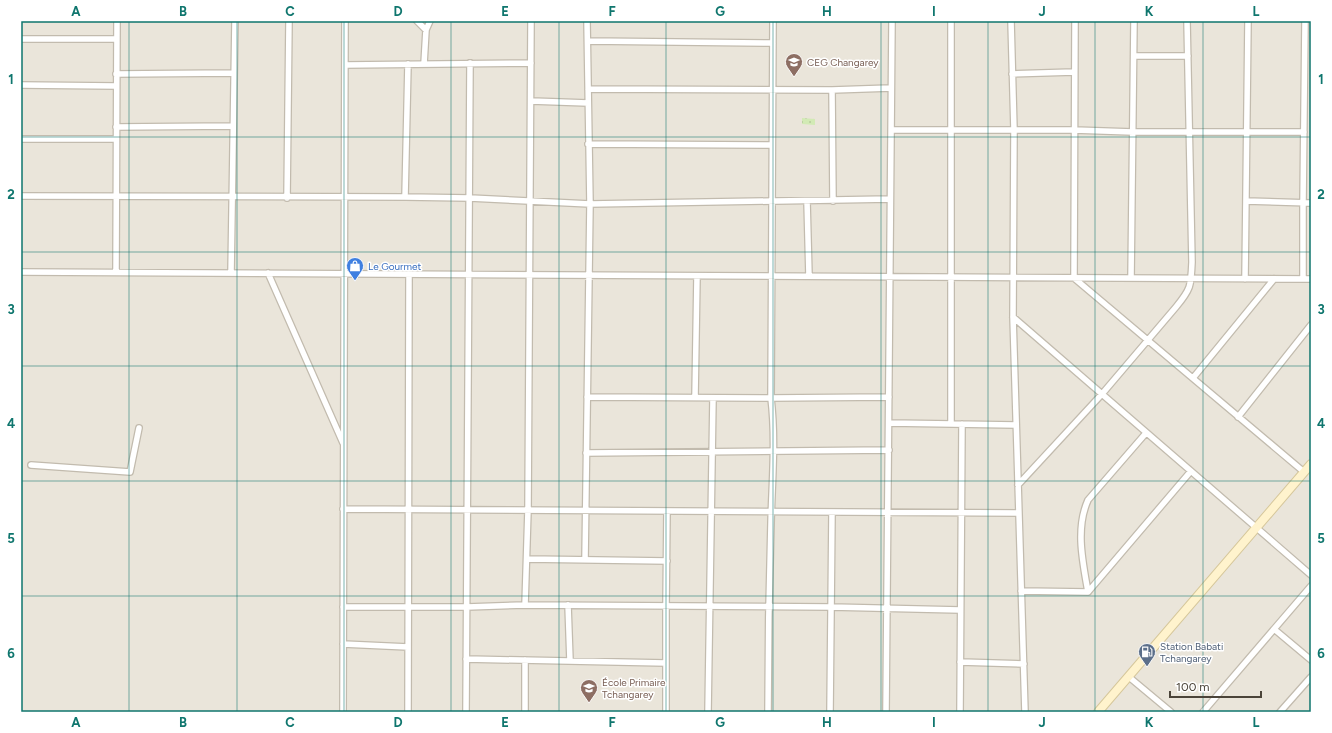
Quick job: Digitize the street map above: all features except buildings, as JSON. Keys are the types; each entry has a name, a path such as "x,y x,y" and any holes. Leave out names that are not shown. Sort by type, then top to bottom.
{"main road":[{"path":"1098,712 1311,464"}],"street":[{"path":"116,272 117,21"},
{"path":"231,273 235,21"},
{"path":"287,198 289,21"},
{"path":"343,712 345,21"},
{"path":"417,21 426,30"},
{"path":"424,64 426,30 430,21"},
{"path":"525,605 528,510 531,21"},
{"path":"585,560 590,204 587,21"},
{"path":"768,712 771,512 774,451 773,416 770,398 773,21"},
{"path":"886,712 892,21"},
{"path":"950,424 951,21"},
{"path":"1011,21 1014,130 1013,317 1025,712"},
{"path":"1074,21 1074,278"},
{"path":"1131,278 1134,21"},
{"path":"1018,485 1102,394 1187,294 1191,279 1187,21"},
{"path":"1245,279 1248,21"},
{"path":"1303,279 1304,132 1308,87 1308,38 1305,21"},
{"path":"21,38 117,39"},
{"path":"588,40 773,42"},
{"path":"1134,56 1188,56"},
{"path":"345,65 531,63"},
{"path":"405,197 408,64"},
{"path":"466,712 470,64"},
{"path":"1012,74 1074,72"},
{"path":"116,74 234,73"},
{"path":"21,85 116,86"},
{"path":"588,90 832,90 891,88"},
{"path":"832,90 833,200"},
{"path":"531,101 588,103"},
{"path":"116,127 233,126"},
{"path":"891,130 1304,132"},
{"path":"21,138 116,139"},
{"path":"588,144 772,145"},
{"path":"21,196 287,198 405,197 470,198 590,204 890,199"},
{"path":"807,201 809,276"},
{"path":"1246,201 1311,203"},
{"path":"21,272 1311,279"},
{"path":"268,273 344,445"},
{"path":"408,712 410,274"},
{"path":"695,398 697,276"},
{"path":"1074,278 1304,472"},
{"path":"1193,378 1274,279"},
{"path":"1013,317 1311,576"},
{"path":"1238,416 1311,325"},
{"path":"587,397 889,397"},
{"path":"708,712 713,398"},
{"path":"888,423 1016,425"},
{"path":"960,712 962,424"},
{"path":"31,465 130,472 139,428"},
{"path":"1088,592 1081,548 1084,510 1088,500 1146,433"},
{"path":"586,453 889,450"},
{"path":"1088,592 1191,472"},
{"path":"344,509 1019,513"},
{"path":"666,712 667,511"},
{"path":"830,712 832,512"},
{"path":"527,559 667,561"},
{"path":"1203,712 1311,586"},
{"path":"1022,591 1088,592"},
{"path":"343,607 568,605 831,607 960,610"},
{"path":"568,605 570,661"},
{"path":"1274,629 1311,660"},
{"path":"343,644 408,647"},
{"path":"466,659 666,663"},
{"path":"525,660 525,712"},
{"path":"960,662 1024,664"},
{"path":"1129,677 1171,712"},
{"path":"1280,712 1311,677"}],"shaded area":[{"path":"21,21 1311,21 1311,712 21,712"}],"green space":[{"path":"802,118 815,119 815,125 802,124"}],"place":[{"name":"CEG Changarey","path":"794,77"},
{"name":"Le Gourmet","path":"355,281"},
{"name":"Station Babati Tchangarey","path":"1147,667"},
{"name":"École Primaire Tchangarey","path":"589,703"}]}
